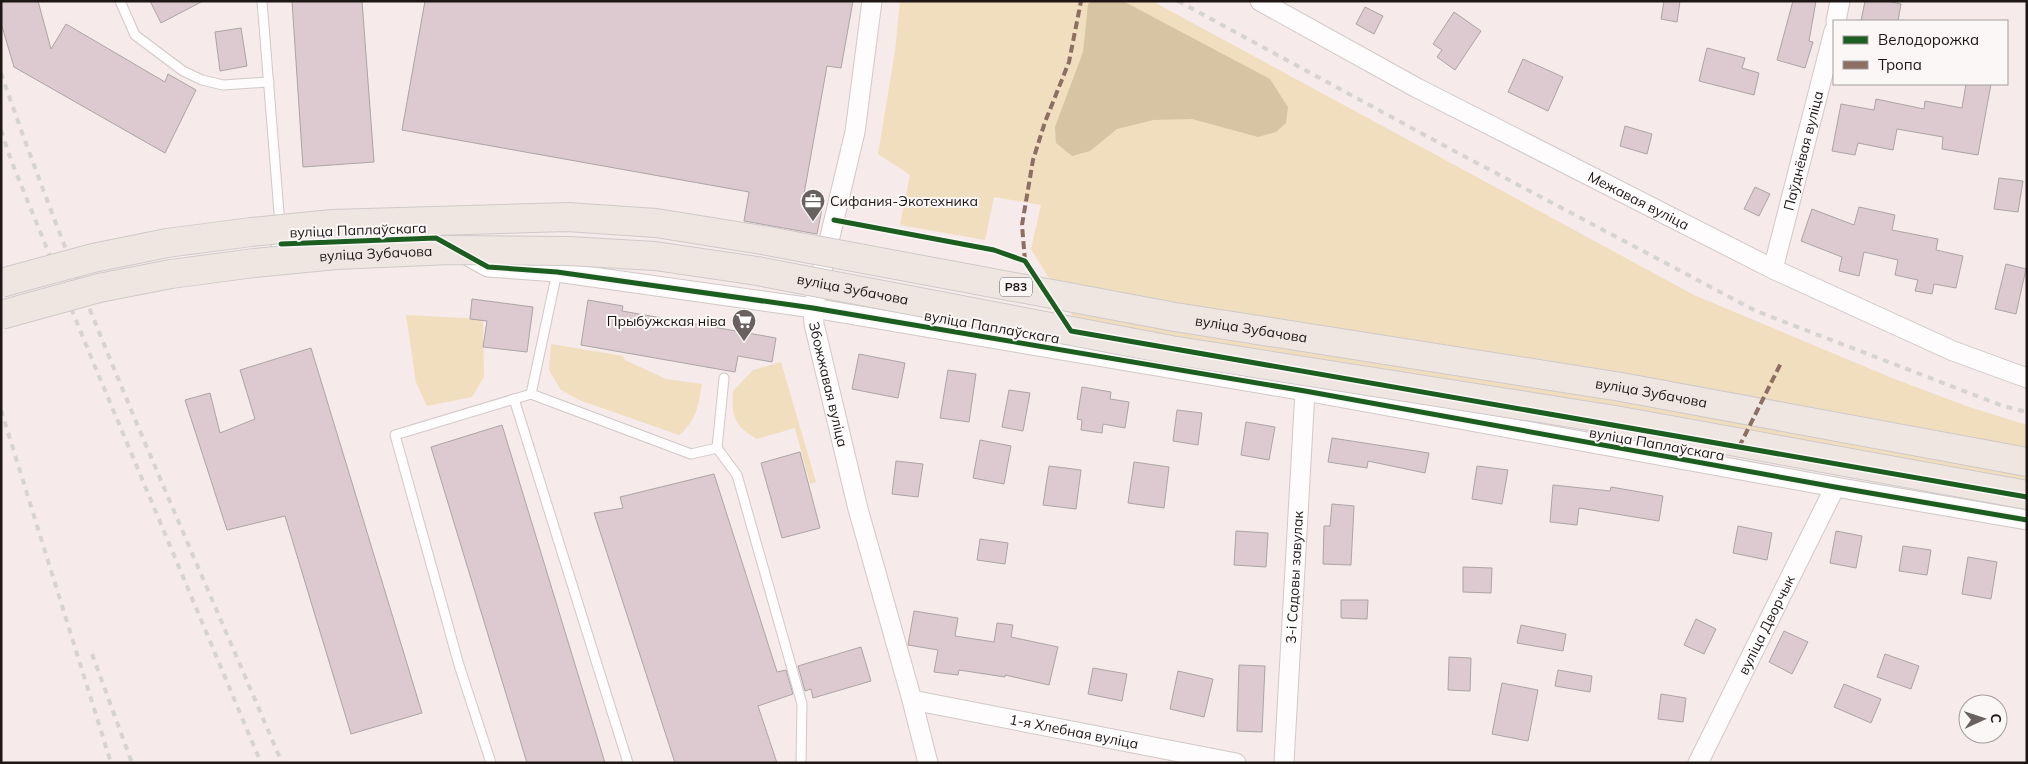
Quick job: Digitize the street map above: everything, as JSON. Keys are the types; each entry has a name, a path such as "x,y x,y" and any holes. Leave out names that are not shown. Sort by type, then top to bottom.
{"highway":[{"name":"вуліца Зубачова","path":"1,283 93,258 167,243 332,224 567,217 656,223 762,240 1175,317 1621,388 2027,462"},
{"name":"вуліца Зубачова","path":"1,314 99,288 172,274 254,263 336,256 450,250 568,251 655,256 766,273 1171,350 1616,420 2027,495"}],"street":[{"name":"Збожжавая вуліца","path":"872,1 855,132 813,308 814,324 858,509 928,763"},
{"name":"Межавая вуліца","path":"1260,1 1417,88 1772,269 1954,351 2027,378"},
{"path":"1836,20 1840,1"},
{"name":"Паўднёвая вуліца","path":"1772,269 1833,34"},
{"name":"вуліца Паплаўскага","path":"281,244 436,238 488,267 557,272 813,308 1305,391 2027,520"},
{"name":"3-і Садовы завулак","path":"1284,763 1305,391"},
{"name":"вуліца Дворчык","path":"1698,763 1835,487"},
{"name":"1-я Хлебная вуліца","path":"912,700 1236,763"}],"lane":[{"path":"120,1 135,35 183,71 202,80 223,85 269,82"},
{"path":"262,1 281,244"},
{"path":"531,394 557,272"},
{"path":"724,378 717,448 737,476 802,704 801,763"},
{"path":"491,763 459,666 395,435 531,394 691,454 717,448"},
{"path":"514,399 628,763"}],"shaded area":[{"path":"900,1 1152,1 1694,295 1892,378 1969,407 2027,425 2027,487 1078,325 1031,249 1041,205 994,197 985,240 900,225 910,175 878,154 895,51"},
{"path":"1092,1 1123,1 1270,79 1288,107 1286,123 1276,132 1258,137 1192,119 1153,120 1117,129 1090,151 1072,156 1056,143 1055,127 1083,52 1088,4"},
{"path":"406,315 483,319 484,377 472,397 427,406 416,382"},
{"path":"551,344 623,356 625,360 666,379 702,384 698,406 690,424 679,435 579,400 561,390 549,370"},
{"path":"781,362 816,482 810,484 795,428 757,439 739,425 734,414 733,391 753,370"}],"building":[{"path":"1,1 38,1 51,49 66,24 165,82 168,74 196,90 165,153 14,67 1,23"},
{"path":"150,1 203,1 161,23"},
{"path":"292,1 362,1 374,162 303,167"},
{"path":"425,1 853,1 841,68 827,66 802,205 822,209 817,234 744,221 749,192 402,130"},
{"path":"1664,1 1680,1 1677,22 1661,19"},
{"path":"1793,1 1816,1 1809,41 1813,42 1805,68 1777,60"},
{"path":"1865,1 1887,1 1901,4 1898,20 1861,20"},
{"path":"1365,7 1383,16 1374,34 1356,24"},
{"path":"1454,12 1481,31 1455,70 1437,57 1442,50 1433,44"},
{"path":"241,28 247,66 220,71 215,32"},
{"path":"1707,48 1745,58 1742,68 1759,73 1754,95 1699,81"},
{"path":"1523,59 1563,77 1548,111 1508,92"},
{"path":"1966,85 1991,85 1978,155 1942,149 1943,137 1897,129 1893,150 1858,143 1855,155 1832,151 1841,104 1874,110 1876,99 1924,109 1925,101 1962,108"},
{"path":"1625,126 1652,134 1647,154 1620,146"},
{"path":"1999,178 2023,181 2018,212 1994,209"},
{"path":"1755,187 1770,194 1759,216 1744,209"},
{"path":"1859,207 1895,215 1892,230 1938,239 1936,250 1963,256 1956,288 1934,284 1932,294 1915,291 1918,280 1895,275 1898,260 1864,252 1859,276 1839,271 1842,257 1801,241 1812,209 1854,225"},
{"path":"2006,264 2026,269 2016,314 1995,309"},
{"path":"472,299 533,307 527,352 483,347 487,321 470,319"},
{"path":"588,300 623,306 622,311 776,338 772,362 738,356 735,372 581,345"},
{"path":"311,348 422,713 351,734 285,516 227,530 185,400 210,393 220,433 255,419 240,370"},
{"path":"859,354 905,363 898,398 852,389"},
{"path":"948,370 976,374 969,422 940,418"},
{"path":"1082,387 1111,392 1110,399 1129,402 1125,428 1103,424 1102,433 1081,430 1082,420 1077,419"},
{"path":"1009,390 1030,393 1023,431 1002,427"},
{"path":"1177,410 1202,413 1198,445 1173,441"},
{"path":"1246,422 1275,427 1269,460 1241,455"},
{"path":"502,425 605,763 527,763 431,447"},
{"path":"1332,438 1429,453 1425,473 1368,461 1367,468 1328,462"},
{"path":"980,440 1011,446 1004,484 973,478"},
{"path":"800,452 820,528 782,538 761,463"},
{"path":"896,461 923,464 918,497 892,494"},
{"path":"1134,462 1169,467 1164,508 1128,503"},
{"path":"1049,466 1081,470 1076,509 1043,505"},
{"path":"1477,466 1508,470 1502,504 1472,499"},
{"path":"714,474 777,672 786,670 793,694 758,706 777,763 675,763 594,513 623,508 620,497"},
{"path":"1553,485 1610,491 1611,487 1663,496 1659,521 1579,508 1577,525 1550,522"},
{"path":"1332,504 1354,506 1351,565 1323,564 1324,526 1330,526"},
{"path":"1738,526 1772,533 1767,560 1733,553"},
{"path":"1236,531 1268,533 1266,567 1234,565"},
{"path":"1836,531 1862,536 1856,568 1830,563"},
{"path":"980,539 1008,543 1005,564 977,560"},
{"path":"1903,546 1931,550 1927,575 1899,571"},
{"path":"1968,557 1997,562 1991,599 1962,594"},
{"path":"1463,567 1492,568 1491,593 1463,592"},
{"path":"1341,600 1368,600 1367,619 1341,618"},
{"path":"914,611 958,618 955,636 994,642 997,623 1013,625 1011,637 1058,647 1049,685 1005,675 1005,677 959,670 958,675 934,672 938,650 908,645"},
{"path":"1696,619 1716,629 1704,654 1684,645"},
{"path":"1521,625 1566,634 1563,651 1517,643"},
{"path":"1784,631 1808,642 1792,674 1769,662"},
{"path":"861,647 871,681 813,698 811,689 805,691 798,666"},
{"path":"1885,654 1919,666 1911,689 1877,677"},
{"path":"1449,657 1471,658 1470,691 1448,690"},
{"path":"1239,665 1265,666 1262,732 1237,731"},
{"path":"1093,668 1127,674 1122,701 1088,694"},
{"path":"1558,670 1592,676 1590,692 1555,686"},
{"path":"1178,671 1213,679 1204,717 1170,709"},
{"path":"1502,683 1538,690 1528,741 1492,734"},
{"path":"1844,684 1881,699 1871,723 1834,707"},
{"path":"1661,694 1686,698 1683,722 1658,719"}],"railway":[{"path":"1178,1 1443,145 1756,311 2003,406 2027,412"},
{"path":"1,73 32,161 100,334 282,763"},
{"path":"1,130 11,160 91,357 261,763"},
{"path":"1,410 111,763"},
{"path":"92,654 132,763"}],"marked path":[{"path":"1025,261 1022,225 1033,160 1045,122 1069,62 1081,1"},
{"path":"1739,447 1781,363"}],"cycle path":[{"path":"834,220 994,250 1025,261 1071,331 2027,497"},
{"path":"281,244 436,238 488,267 557,272 813,308 1305,391 2027,520"}],"place":[{"name":"Сифания-Экотехника","path":"813,222"},
{"name":"Прыбужская ніва","path":"744,342"}]}
